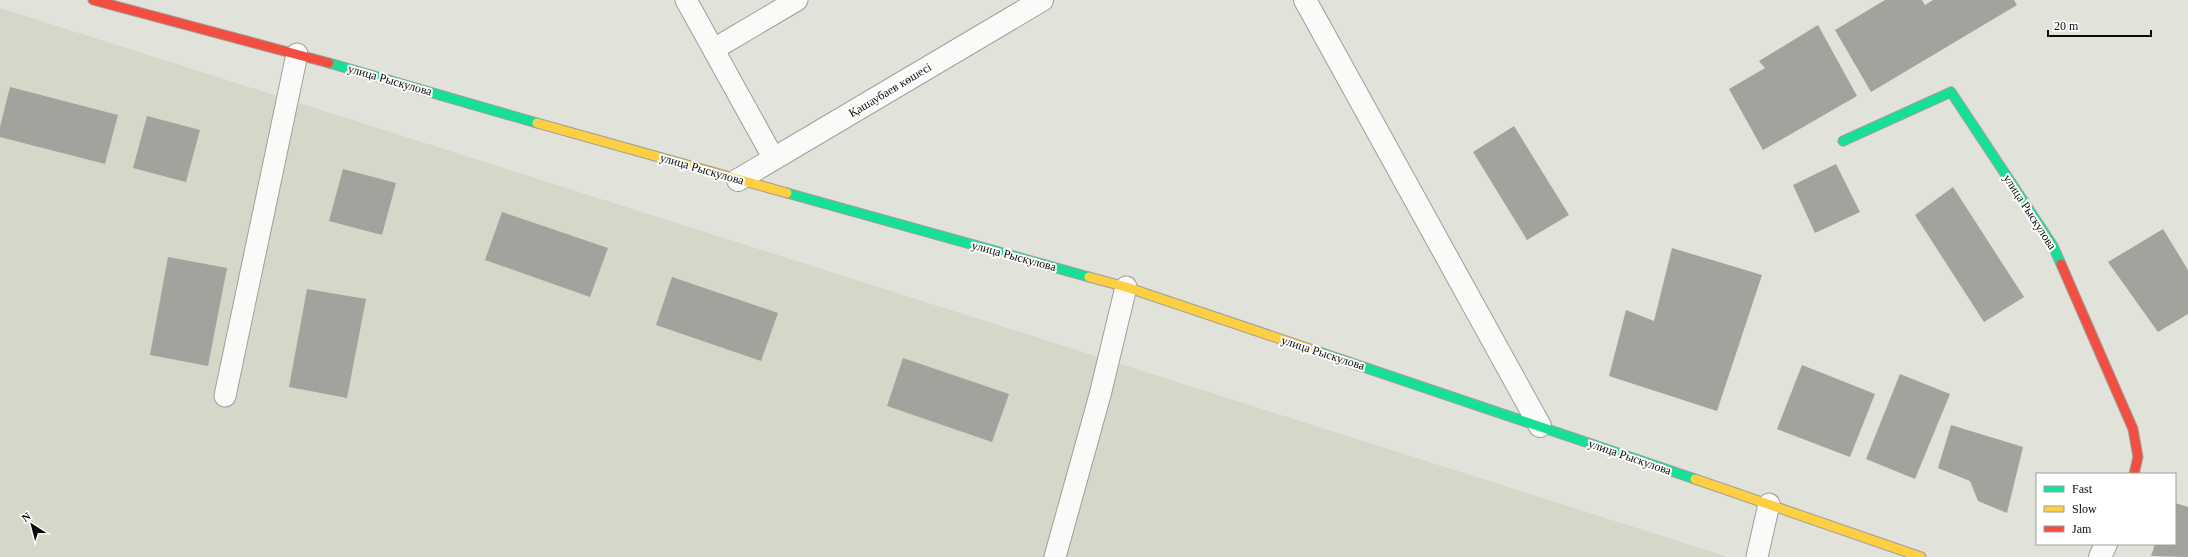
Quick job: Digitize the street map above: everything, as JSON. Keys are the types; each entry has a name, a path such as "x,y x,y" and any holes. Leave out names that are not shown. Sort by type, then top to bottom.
{"street":[{"name":"улица Рыскулова","path":"93,0 115,3 738,180 1126,288 1540,426 1922,557"},
{"name":"Қашаубаев көшесі","path":"738,180 1042,0"},
{"path":"1305,0 1540,426"},
{"name":"улица Рыскулова","path":"1843,141 1951,92 2053,246 2133,429 2138,456 2134,473"},
{"path":"2100,557 2106,545"}],"lane":[{"path":"686,0 774,159"},
{"path":"714,49 797,0"},
{"path":"225,396 297,54"},
{"path":"1055,557 1100,395 1126,288"},
{"path":"1757,557 1769,504"}],"shaded area":[{"path":"0,8 1728,557 0,557"}],"building":[{"path":"1885,0 1922,0 1925,5 1933,0 2014,0 2017,5 1871,92 1835,30"},
{"path":"1818,25 1857,96 1763,150 1729,89 1765,68 1759,61"},
{"path":"10,87 118,115 105,164 0,137 0,127"},
{"path":"147,116 200,130 186,182 133,168"},
{"path":"1514,126 1569,215 1527,240 1473,152"},
{"path":"1836,164 1860,212 1815,233 1793,185"},
{"path":"343,169 396,183 382,235 329,221"},
{"path":"1953,187 2024,297 1984,322 1915,215"},
{"path":"502,212 608,248 590,297 485,260"},
{"path":"2163,229 2188,270 2188,314 2158,332 2108,262"},
{"path":"1672,248 1762,275 1717,411 1609,376 1626,310 1654,321"},
{"path":"168,257 227,268 208,366 150,355"},
{"path":"672,277 778,313 761,361 656,325"},
{"path":"307,289 366,299 347,398 289,387"},
{"path":"903,358 1009,394 992,442 887,406"},
{"path":"1802,365 1875,394 1850,457 1777,429"},
{"path":"1900,374 1950,394 1915,479 1866,459"},
{"path":"1951,425 2023,447 2007,513 1978,501 1970,481 1938,468"},
{"path":"2176,503 2188,507 2188,557 2151,556 2155,545 2176,545"}],"traffic: fast":[{"path":"329,63 537,123"},
{"path":"1843,141 1951,92 2053,246 2061,264"},
{"path":"787,193 1089,277"},
{"path":"1319,352 1695,479"}],"traffic: slow":[{"path":"537,123 787,193"},
{"path":"1089,277 1126,287 1319,352"},
{"path":"1695,479 1921,557"}],"traffic: jam":[{"path":"93,0 329,63"},
{"path":"2061,264 2133,429 2138,457 2134,473"}]}
